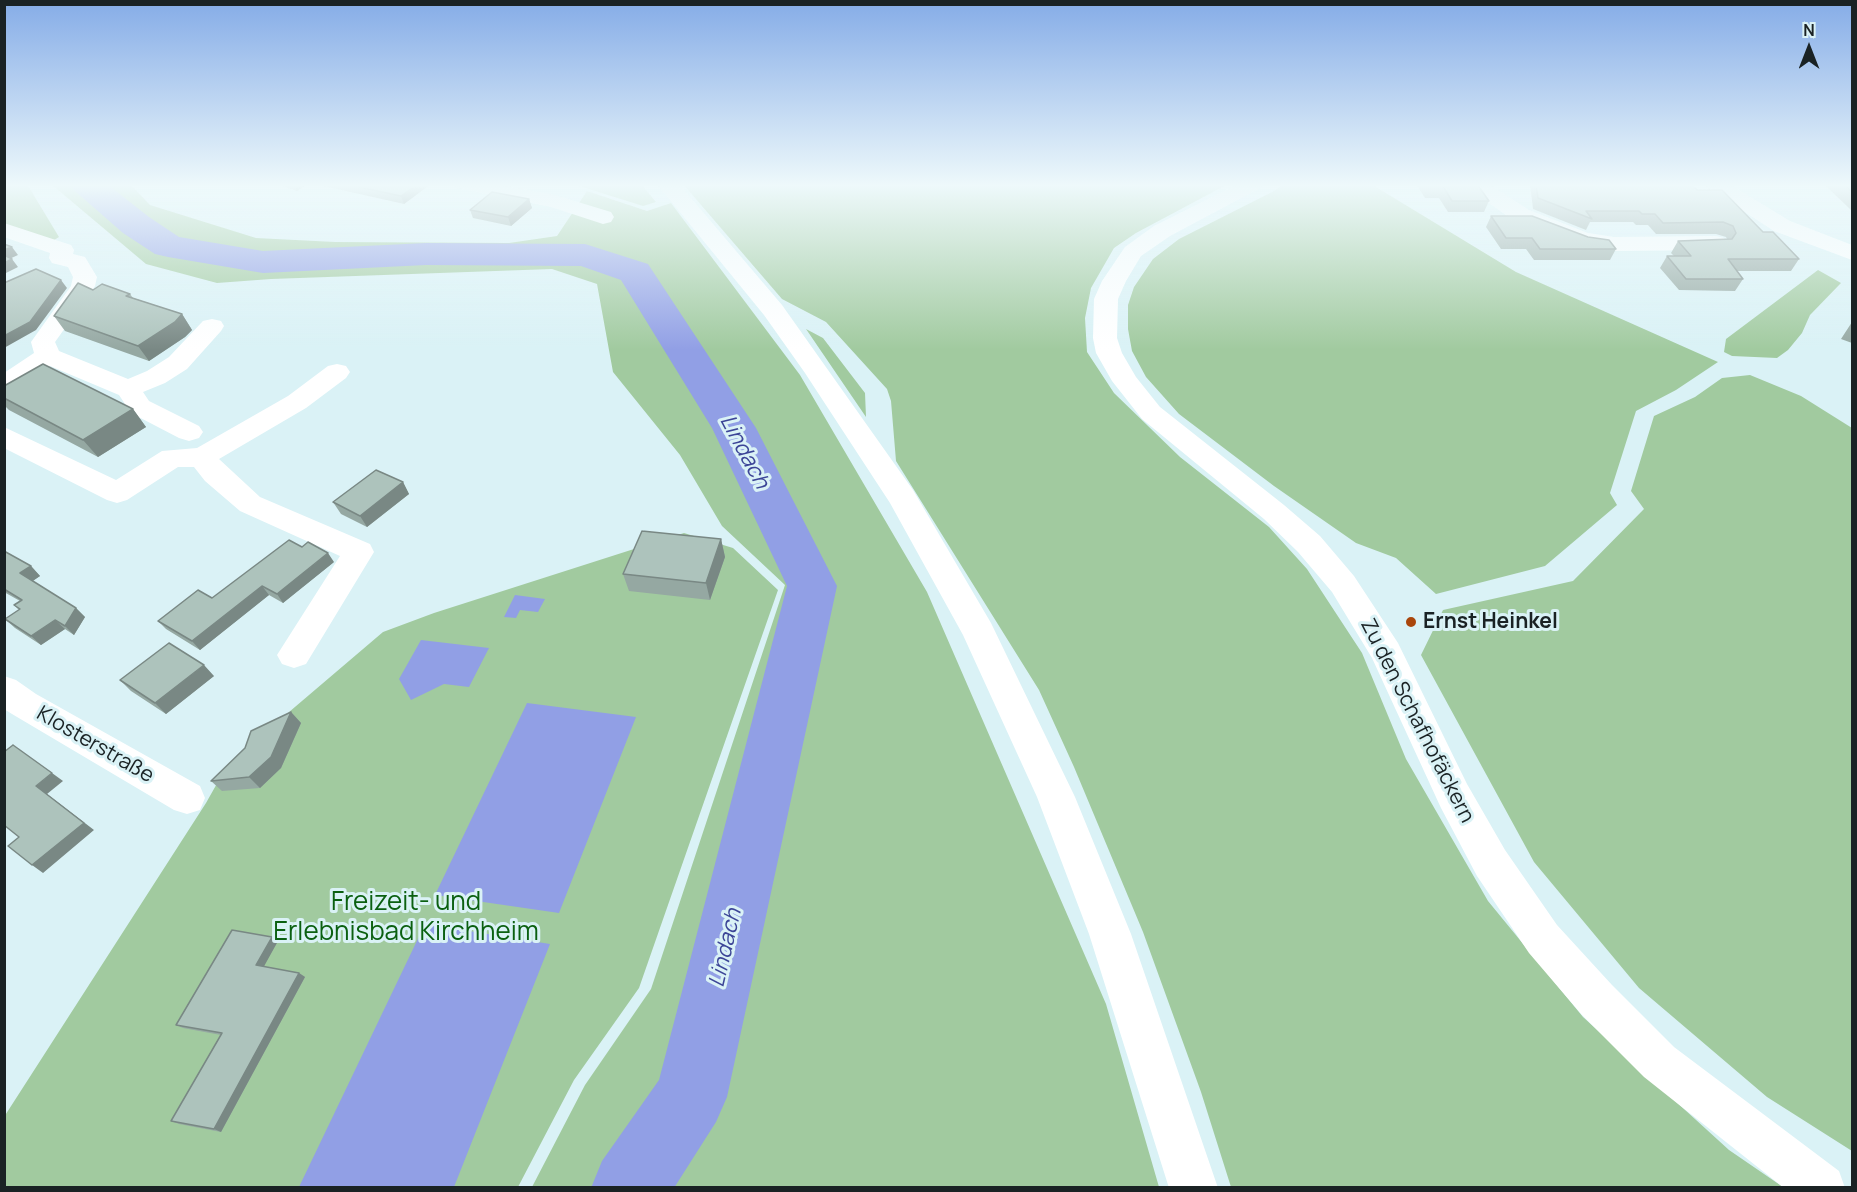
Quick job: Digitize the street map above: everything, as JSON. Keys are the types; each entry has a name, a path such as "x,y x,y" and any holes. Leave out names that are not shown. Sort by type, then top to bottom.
{"main road":[{"path":"714,240 773,310 815,368 902,498 979,632 1056,797 1106,924 1156,1068 1194,1188"}],"street":[{"path":"34,240 63,250 51,262 77,262 85,277 82,286 43,342 48,356 128,389 141,407 196,445 215,474 250,504 359,552 294,655"},
{"name":"Zu den Schafhofäckern","path":"1150,240 1133,252 1106,299 1104,326 1109,353 1125,381 1151,413 1274,512 1309,544 1343,584 1386,652 1454,796 1491,863 1543,939 1597,1000 1659,1062 1822,1188"},
{"path":"1582,240 1614,244 1716,243"},
{"path":"1817,240 1852,253"},
{"path":"128,389 156,377 178,363 212,326"},
{"path":"4,385 48,356"},
{"path":"4,436 117,493 196,445 297,402 337,372"},
{"name":"Klosterstraße","path":"11,704 187,798"}],"green space":[{"path":"117,240 509,243 532,240 698,240 800,375 927,592 1106,1004 1159,1187 532,1187 585,1085 651,989 785,585 722,526 680,455 613,372 597,284 552,269 217,283 146,264"},
{"path":"731,240 1126,240 1114,248 1091,288 1085,318 1087,352 1114,393 1180,457 1269,527 1307,569 1362,653 1406,759 1488,901 1583,1017 1729,1150 1783,1187 1231,1187 1201,1092 1143,932 1074,767 1039,690 896,461 891,401 887,389 826,322 782,299"},
{"path":"1178,240 1463,240 1516,272 1718,362 1676,390 1636,411 1610,493 1617,505 1545,566 1436,594 1396,558 1356,543 1274,486 1179,414 1146,377 1132,351 1128,329 1128,305 1134,287 1153,259"},
{"path":"1818,270 1841,283 1810,315 1802,333 1788,350 1777,358 1732,356 1724,352 1726,339"},
{"path":"806,329 823,338 865,393 866,417"},
{"path":"1750,375 1801,396 1852,428 1852,1151 1767,1097 1639,988 1534,862 1421,655 1443,610 1573,581 1644,509 1631,491 1654,416 1695,397 1722,378"},
{"name":"Freizeit- und Erlebnisbad Kirchheim","path":"684,533 733,548 778,590 639,988 574,1080 518,1187 5,1187 4,1117 206,803 228,764 383,632 434,613"}],"water":[{"path":"515,595 545,599 538,612 520,610 516,618 504,617"},
{"path":"421,640 489,648 469,687 444,684 411,700 399,679"},
{"path":"527,703 636,717 559,913 435,895"},
{"path":"425,924 550,944 454,1187 299,1187"}],"building":[{"path":"1533,240 1606,240 1616,249 1540,249"},
{"path":"1780,240 1799,259 1728,259 1743,279 1686,279 1667,256 1691,256 1678,241"},
{"path":"4,244 12,247 4,250"},
{"path":"4,255 12,259 4,263"},
{"path":"36,269 61,280 30,322 4,336 4,283"},
{"path":"78,283 93,290 102,284 130,294 126,296 182,314 175,322 138,346 54,316"},
{"path":"43,364 133,409 83,440 4,398 4,386"},
{"path":"376,470 403,482 360,516 333,502"},
{"path":"642,531 721,539 706,583 623,574"},
{"path":"289,540 302,547 308,542 328,553 277,594 262,586 192,641 158,621 198,590 212,598"},
{"path":"4,551 31,566 20,573 76,608 65,626 55,620 31,636 5,619 20,609 14,605 22,600 4,589"},
{"path":"169,643 204,665 155,703 120,680"},
{"path":"291,712 271,757 249,777 211,781 245,748 251,731"},
{"path":"13,745 52,773 36,786 84,823 32,865 8,846 19,837 4,825 4,752"},
{"path":"232,930 272,937 256,965 299,973 214,1129 171,1121 222,1033 176,1025"}],"waterway":[{"name":"Lindach","path":"158,240 168,246 263,262 426,254 585,255 635,272 734,428 812,586 691,1097 629,1188"}],"place":[{"name":"Ernst Heinkel","path":"1411,622"}]}
